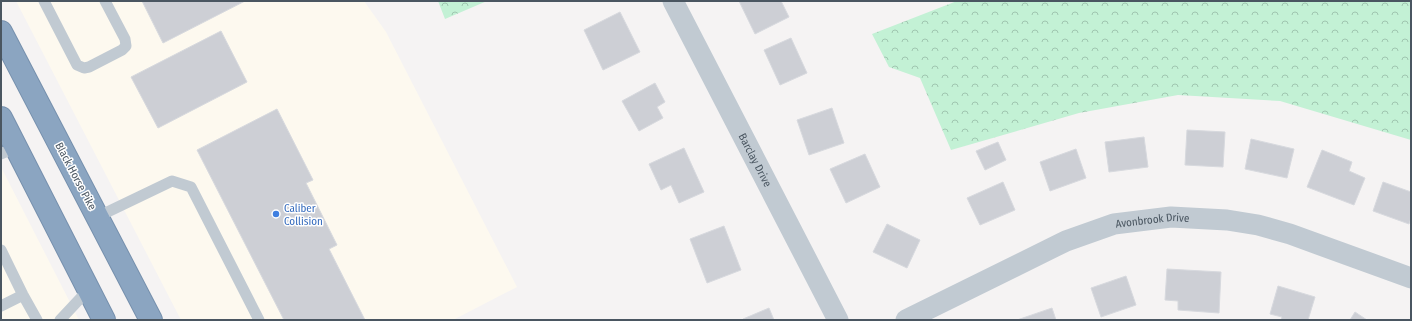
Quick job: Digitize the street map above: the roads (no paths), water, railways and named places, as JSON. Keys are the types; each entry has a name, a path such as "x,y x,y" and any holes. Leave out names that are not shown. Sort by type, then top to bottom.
{"highway":[{"name":"Black Horse Pike","path":"1,32 151,320"},
{"path":"1,64 9,78 14,83 31,88"},
{"path":"1,118 8,151 89,289 104,320"}],"street":[{"name":"Barclay Drive","path":"673,1 838,320"},
{"name":"Avonbrook Drive","path":"906,320 1066,241 1114,224 1171,217 1220,220 1258,225 1290,234 1411,278"}],"lane":[{"path":"44,1 77,65 84,68 122,50 126,46 125,39 105,1"},
{"path":"98,217 172,181 191,187 259,320"},
{"path":"1,250 37,320"},
{"path":"60,320 89,289"},
{"path":"1,306 23,295"}],"place":[{"name":"Caliber Collision","path":"276,214"}]}
